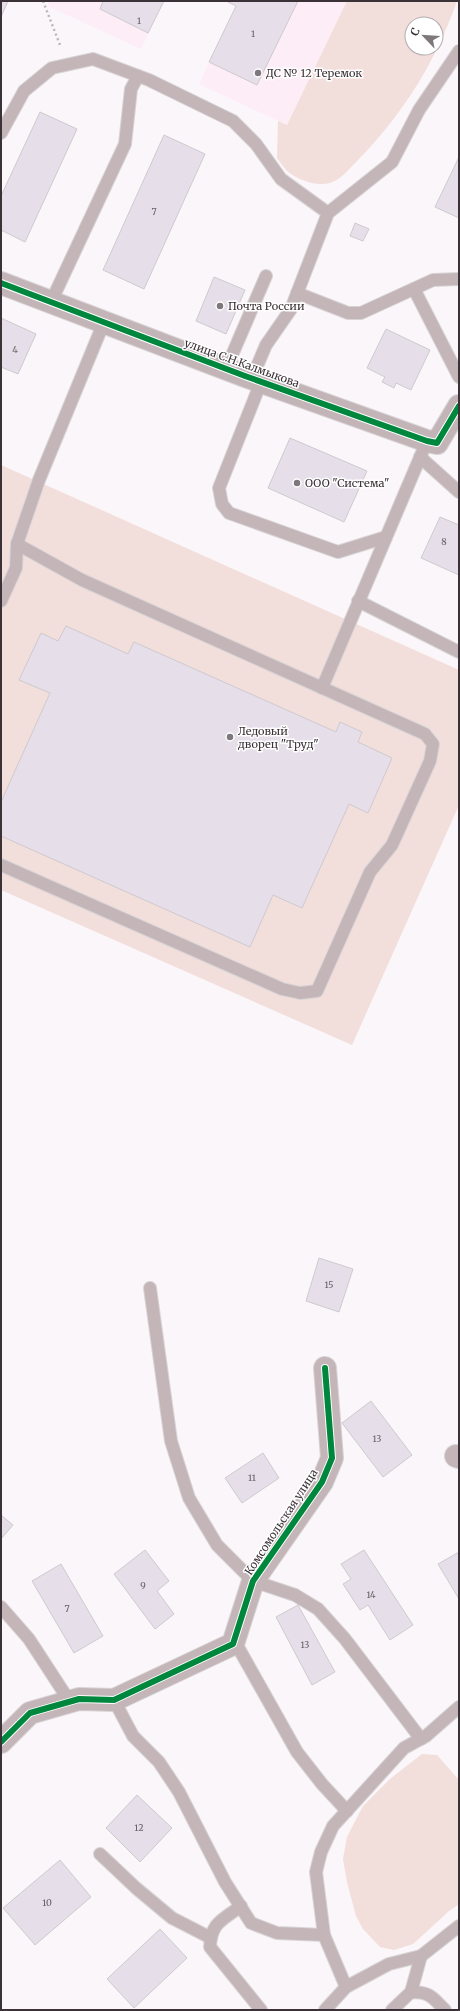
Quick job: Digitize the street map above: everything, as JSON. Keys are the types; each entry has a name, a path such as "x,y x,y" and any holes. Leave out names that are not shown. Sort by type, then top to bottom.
{"street":[{"name":"улица С.Н.Калмыкова","path":"1,283 256,380 424,449"},
{"path":"424,449 437,443 459,406"},
{"name":"Комсомольская улица","path":"234,1640 253,1581 322,1482 332,1458 325,1368"},
{"path":"1,1742 30,1713 79,1699 114,1700 233,1644 234,1640"}],"lane":[{"path":"386,537 338,552 229,513 222,504 219,488 256,380 261,355 291,309 328,213 392,162 419,110 459,51"},
{"path":"1,133 24,90 52,68 92,59 138,76 233,121 256,144 281,179 328,213"},
{"path":"51,302 126,144 130,89 138,76"},
{"path":"226,369 266,276"},
{"path":"297,293 348,313 361,313 434,280 459,279"},
{"path":"414,290 459,377"},
{"path":"1,601 16,568 17,544 39,480 104,322"},
{"path":"322,688 424,449 459,492"},
{"path":"1,865 282,989 300,993 318,991 370,872 392,845 430,761 432,744 425,734 82,580 17,544"},
{"path":"358,601 459,652"},
{"path":"150,1288 171,1441 189,1498 217,1545 253,1581 295,1595 318,1609 346,1639 421,1739"},
{"path":"1,1607 29,1638 70,1702"},
{"path":"234,1640 297,1752 322,1784 347,1811"},
{"path":"114,1700 133,1736 159,1762 179,1792 225,1882 251,1923 278,1933 324,1935"},
{"path":"346,1986 324,1935 316,1872 321,1852 333,1826 404,1748 421,1739 459,1707"},
{"path":"100,1854 136,1888 172,1918 211,1938"},
{"path":"241,1906 215,1925 210,1947 261,2010"},
{"path":"325,2010 346,1986 389,1964 421,1956 459,1926"},
{"path":"392,2010 411,1992 421,1956"},
{"path":"411,1992 423,1992 430,1995 445,2010"}],"path":[{"path":"43,1 67,65"}],"shaded area":[{"path":"47,1 164,1 141,49 50,7"},
{"name":"ДС № 12 Теремок","path":"226,1 347,1 287,125 199,84 236,6"},
{"path":"347,1 457,1 444,34 444,16 404,16 404,56 434,56 416,87 389,125 342,176 333,182 319,184 302,180 287,171 277,158 278,121 287,125"},
{"name":"Ледовый дворец \"Труд\"","path":"1,465 459,670 459,805 352,1045 1,890"},
{"path":"422,1754 437,1755 459,1780 459,1904 449,1911 413,1944 394,1950 380,1947 363,1929 356,1916 347,1882 343,1859 347,1837 363,1806 390,1779"}],"building":[{"path":"1,1 8,1 1,17"},
{"path":"103,1 164,1 148,33 100,9"},
{"path":"226,1 298,1 257,85 209,62 236,6"},
{"path":"40,112 77,129 25,242 1,230 1,196"},
{"path":"164,135 205,154 144,289 103,270"},
{"path":"459,157 459,218 435,207"},
{"path":"355,223 369,229 363,241 350,236"},
{"name":"Почта России","path":"214,277 245,290 226,334 196,321"},
{"path":"1,318 36,334 18,374 1,367"},
{"path":"386,329 430,350 411,390 396,383 394,388 382,382 385,377 367,368"},
{"path":"290,438 367,471 344,522 268,488"},
{"path":"440,517 459,525 459,575 421,558"},
{"path":"66,626 128,654 134,642 336,732 340,722 362,732 358,742 392,758 368,813 349,804 302,908 273,895 250,947 1,836 1,802 50,693 19,680 41,633 58,641"},
{"path":"319,1258 353,1269 339,1312 306,1301"},
{"path":"371,1401 412,1455 383,1477 342,1423"},
{"path":"263,1453 279,1478 242,1503 225,1478"},
{"path":"1,1515 13,1525 1,1539"},
{"path":"145,1550 169,1581 157,1591 174,1614 155,1629 114,1574"},
{"path":"364,1550 413,1625 390,1640 368,1605 360,1610 343,1584 351,1579 341,1564"},
{"path":"459,1552 459,1599 438,1564"},
{"path":"61,1564 103,1636 74,1653 32,1581"},
{"path":"298,1605 335,1672 312,1685 276,1617"},
{"path":"137,1795 172,1828 140,1862 106,1828"},
{"path":"60,1860 91,1897 35,1945 3,1908"},
{"path":"160,1929 187,1958 134,2008 107,1979"}],"cycle path":[{"path":"1,283 245,376 427,441 437,443 459,406"},
{"path":"1,1742 30,1713 79,1699 114,1700 233,1644 253,1581 322,1482 332,1458 325,1368"}],"place":[{"name":"ДС № 12 Теремок","path":"258,73"},
{"name":"Почта России","path":"220,306"},
{"name":"ООО \"Система\"","path":"297,483"},
{"name":"Ледовый дворец \"Труд\"","path":"230,737"}]}
